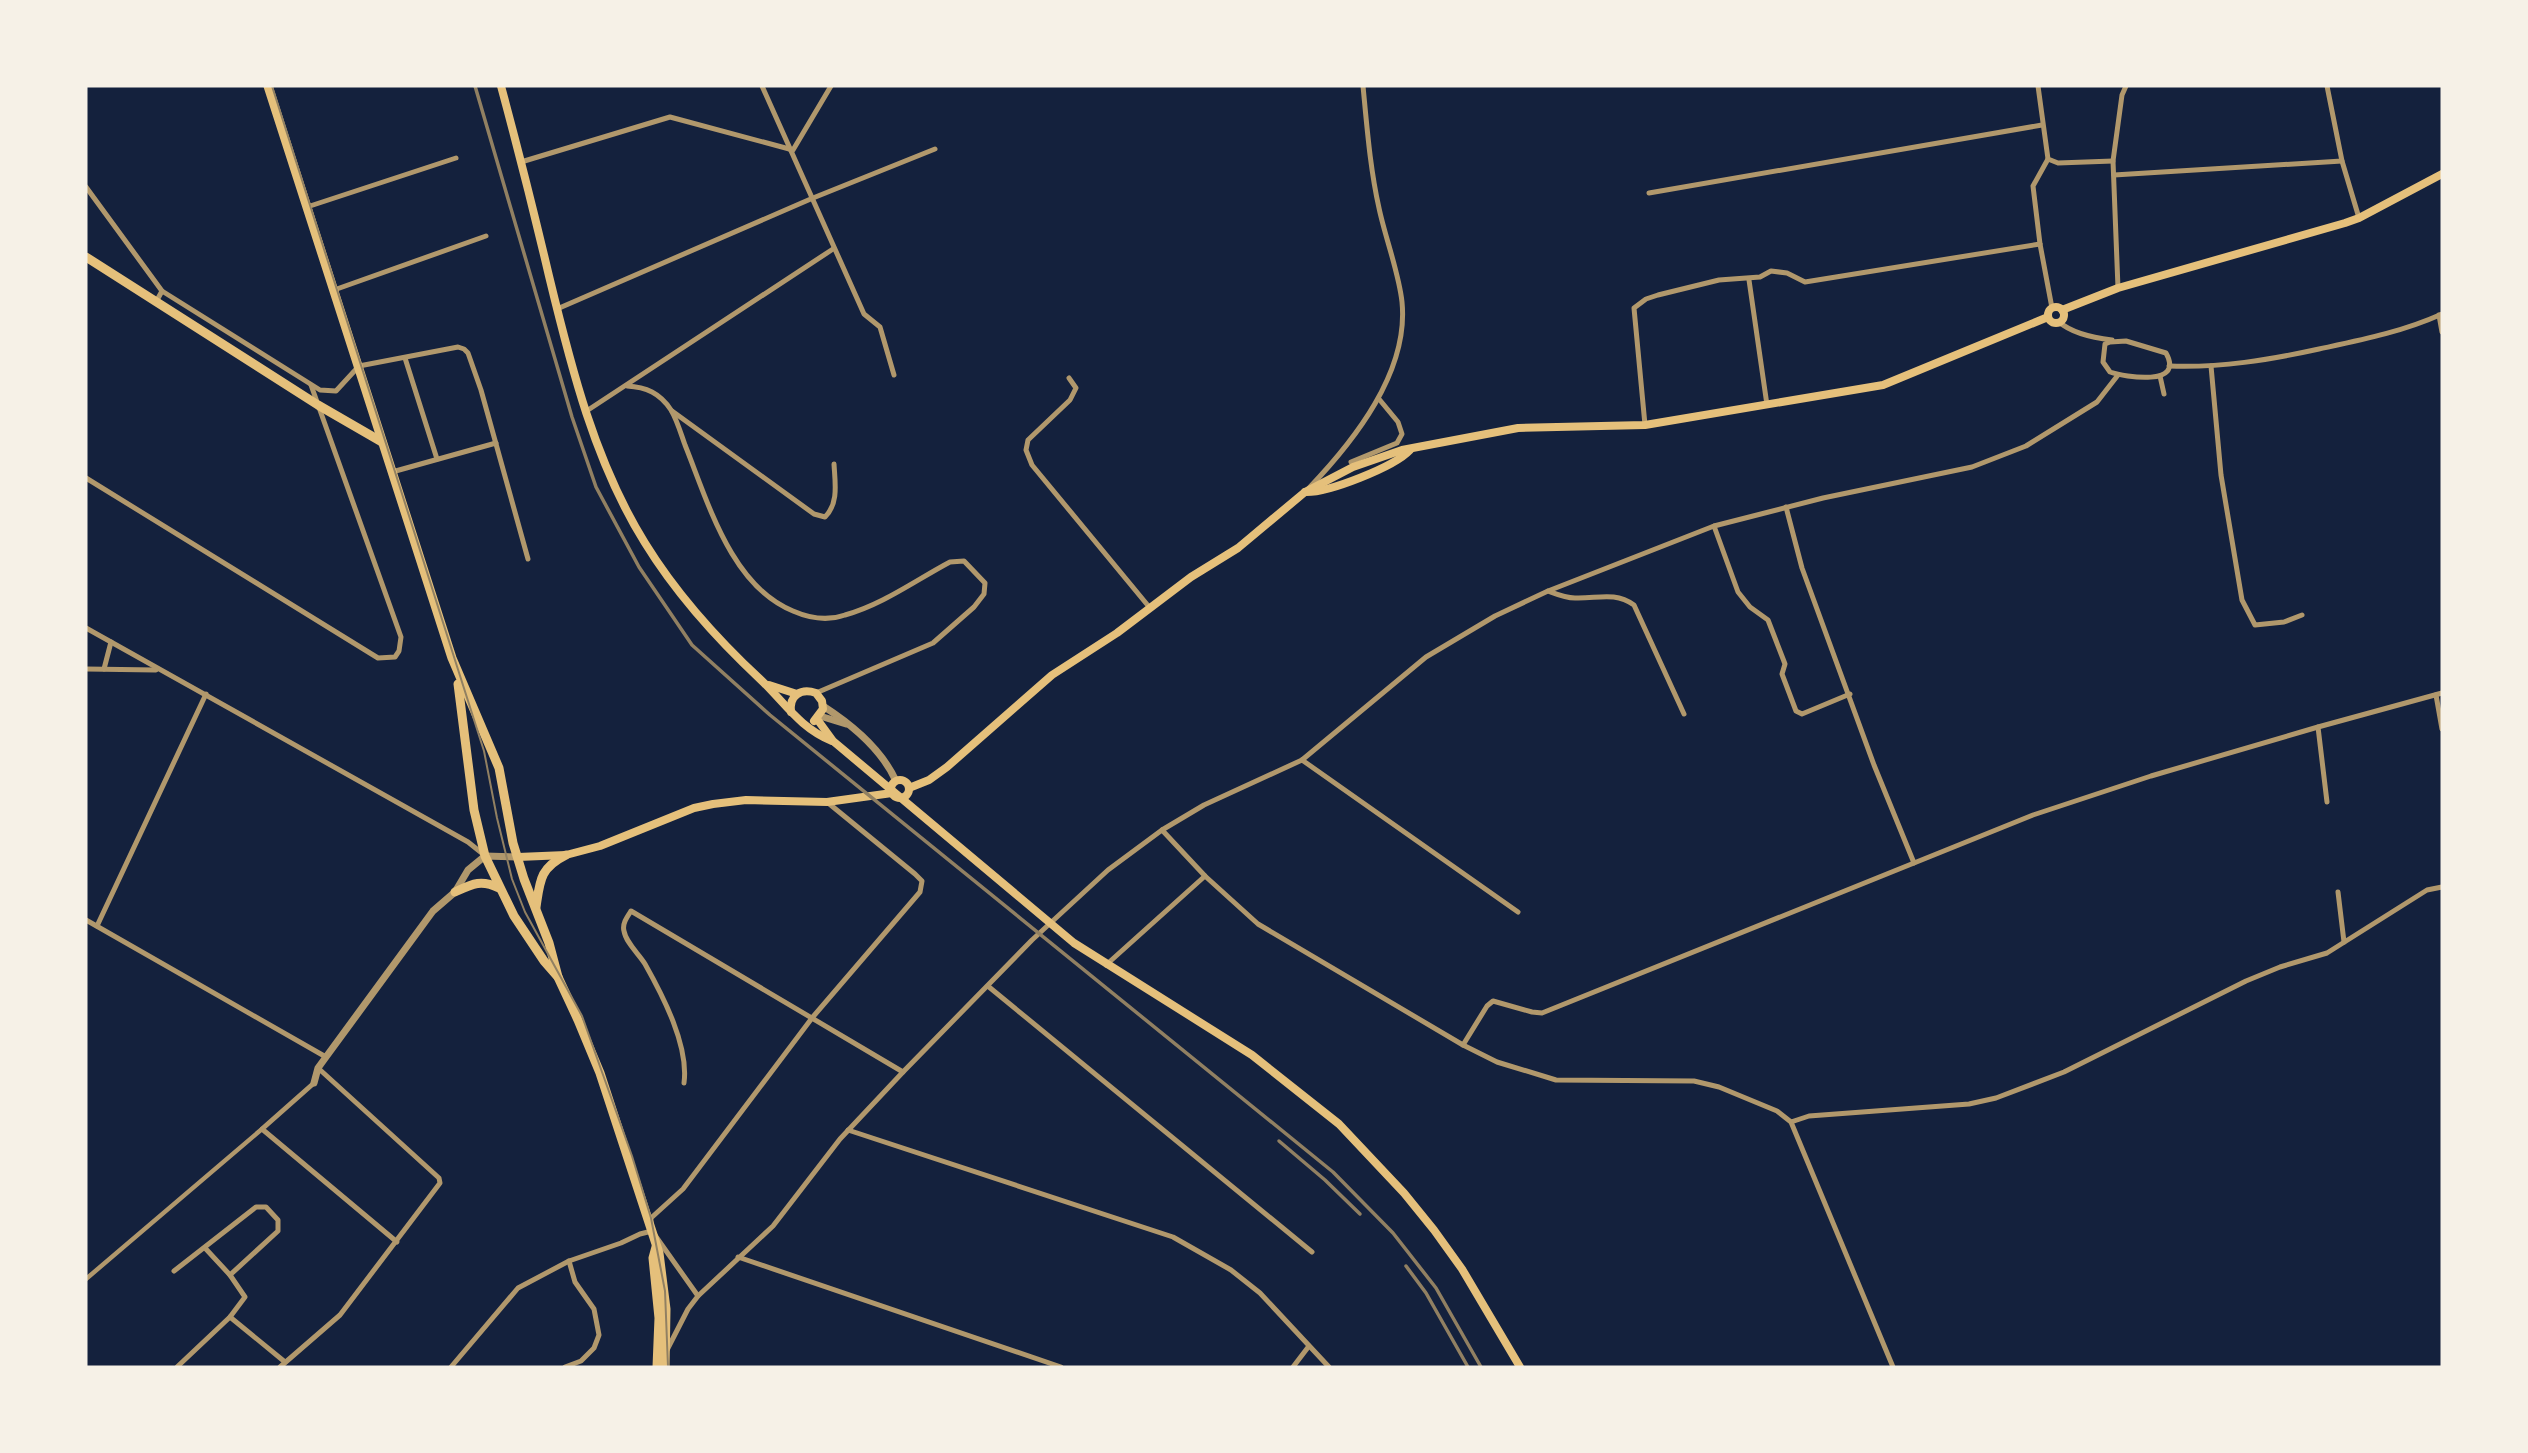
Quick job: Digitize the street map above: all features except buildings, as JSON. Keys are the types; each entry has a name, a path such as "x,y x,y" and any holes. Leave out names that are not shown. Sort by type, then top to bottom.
{"main road":[{"path":"268,86 452,658 459,688 474,810 485,856 521,927 558,977"},
{"path":"501,86 585,412 628,513 645,544 699,617 796,719 833,741 1074,943 1252,1055 1339,1124 1404,1193 1441,1240 1489,1312 1520,1367"},
{"path":"2062,310 2064,317 2059,323 2053,323 2048,317 2052,308 2062,310 2119,288 2359,218 2442,174"},
{"path":"86,257 318,405 382,442"},
{"path":"518,857 566,855 600,846 694,808 713,804 746,800 827,802 892,793 897,797 904,797 909,788 929,780 947,767 1052,675 1117,633 1191,577 1238,548 1305,492 1352,465 1392,453 1518,428 1645,425 1883,385 2048,317"},
{"path":"1305,492 1317,493 1333,488 1398,460 1409,450"},
{"path":"452,658 499,768 518,857 549,943 558,977 600,1073 652,1229 659,1253 666,1305 665,1367"},
{"path":"763,682 797,694 806,691 816,693 823,706 819,717 805,723"},
{"path":"791,712 791,702 797,694"},
{"path":"819,717 833,741"},
{"path":"892,793 892,785 896,781 904,781 909,788"},
{"path":"536,909 541,876 547,867 566,855"},
{"path":"455,892 476,882 486,882 499,888"},
{"path":"656,1247 653,1258 659,1318 657,1367"}],"street":[{"path":"762,86 793,150 833,248 864,314 880,327 894,375"},
{"path":"793,150 831,86"},
{"path":"1305,492 1346,449 1379,399 1399,342 1402,302 1371,169 1363,86"},
{"path":"2038,86 2048,159 2034,186 2040,244 2052,308"},
{"path":"2119,288 2113,161 2122,95 2126,86"},
{"path":"2327,86 2342,161 2359,218"},
{"path":"521,162 670,117 793,150"},
{"path":"1649,193 2042,125"},
{"path":"557,309 813,198 934,149"},
{"path":"307,207 456,158"},
{"path":"2048,159 2058,163 2113,161"},
{"path":"2114,175 2342,161"},
{"path":"86,187 162,291 320,390 336,391 359,366 464,349 468,353 481,390 528,559"},
{"path":"334,290 486,236"},
{"path":"1645,425 1634,308 1646,299 1719,280 1760,277 1771,271 1780,271 1805,282 2040,244"},
{"path":"585,412 833,248"},
{"path":"1749,279 1767,405"},
{"path":"156,302 162,291"},
{"path":"2169,366 2211,366 2302,353 2383,336 2441,315 2442,332"},
{"path":"2059,323 2093,337 2162,350 2169,357 2169,366 2160,376 2149,378 2118,374 2105,368"},
{"path":"2093,337 2103,351"},
{"path":"2109,386 2103,351 2105,344 2116,341"},
{"path":"405,358 437,459"},
{"path":"2211,366 2221,475 2242,600 2255,625 2284,622 2302,615"},
{"path":"665,1355 688,1309 698,1296 773,1226 848,1130 1032,940 1108,870 1162,830 1204,805 1302,760 1426,657 1495,616 1548,591 1714,526 1786,507 1972,467 2026,446 2097,402 2118,374"},
{"path":"2160,376 2164,394"},
{"path":"1069,379 1076,388 1070,400 1028,440 1026,450 1032,465 1150,608"},
{"path":"86,478 378,658 395,657 399,651 401,637 311,385"},
{"path":"627,386 647,387 671,410 814,514 825,517 832,510 835,496 834,464"},
{"path":"1346,449 1352,465 1396,443 1402,434 1398,422 1379,399"},
{"path":"671,410 722,536 740,566 763,592 784,608 818,618 844,616 875,603 950,562 964,561 985,583 985,594 974,607 933,643 816,693"},
{"path":"392,472 496,443"},
{"path":"1786,507 1802,568 1874,765 1914,863"},
{"path":"1714,526 1738,592 1750,607 1768,620 1785,664 1782,674 1796,711 1802,714 1850,694"},
{"path":"1548,591 1574,598 1608,595 1623,597 1634,605 1684,713"},
{"path":"86,628 468,842 485,856 518,857"},
{"path":"104,669 111,642"},
{"path":"86,669 159,670"},
{"path":"97,926 206,694"},
{"path":"1462,1045 1493,1001 1542,1013 2032,815 2151,776 2439,694 2442,729"},
{"path":"823,706 880,757 896,781"},
{"path":"819,717 846,724"},
{"path":"2318,727 2328,802"},
{"path":"1302,760 1518,912"},
{"path":"698,1296 652,1229 651,1218 683,1189 812,1018 920,892 922,881 915,874 827,802"},
{"path":"1162,830 1205,876 1258,924 1462,1045 1497,1062 1556,1080 1694,1081 1719,1087 1777,1111 1791,1122 1894,1367"},
{"path":"86,1279 314,1083 318,1068 433,911 455,892 468,870 485,856"},
{"path":"1106,965 1205,876"},
{"path":"1791,1122 1809,1116 1969,1104 1996,1098 2075,1067 2246,981 2280,967 2327,953 2427,890 2442,887"},
{"path":"2338,892 2344,942"},
{"path":"684,1083 682,1050 673,1021 644,964 625,934 624,923 631,911 903,1072"},
{"path":"86,920 326,1057"},
{"path":"989,987 1312,1252"},
{"path":"230,1317 282,1365 340,1315 440,1183 439,1178 318,1068"},
{"path":"262,1129 397,1242"},
{"path":"848,1130 1173,1237 1231,1270 1260,1293 1329,1367"},
{"path":"174,1271 256,1207 266,1207 278,1220 278,1231 230,1275"},
{"path":"451,1367 518,1289 569,1261 652,1229"},
{"path":"177,1367 230,1317 245,1297 230,1275 205,1248"},
{"path":"738,1257 1061,1367"},
{"path":"565,1367 580,1361 594,1348 599,1335 594,1309 575,1282 569,1261"},
{"path":"1293,1367 1310,1346"}],"tram line":[{"path":"272,86 484,751 512,879 525,912 582,1016 632,1156 651,1218 665,1291 668,1367"}],"railway":[{"path":"475,86 572,417 596,487 639,567 692,645 770,715 1333,1172 1393,1233 1436,1288 1481,1367"},
{"path":"1279,1141 1360,1214"},
{"path":"1406,1266 1426,1293 1468,1367"}]}
